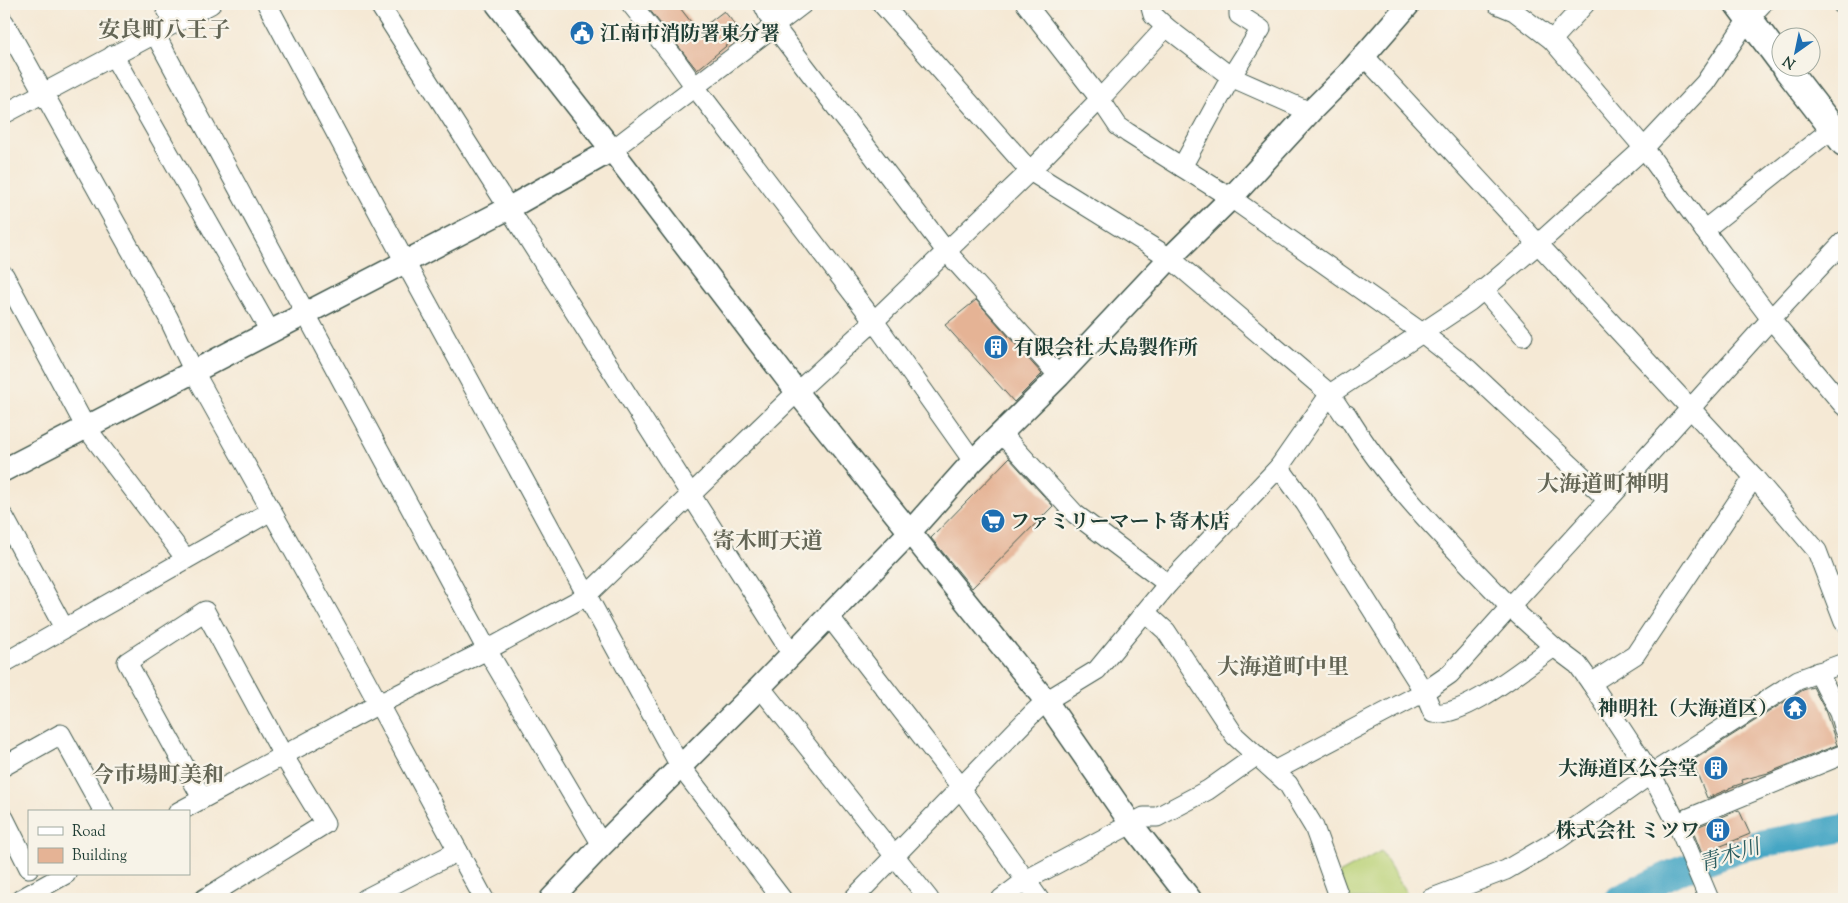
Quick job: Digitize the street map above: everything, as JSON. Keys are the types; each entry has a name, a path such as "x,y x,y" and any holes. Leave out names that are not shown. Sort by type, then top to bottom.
{"main road":[{"path":"1750,8 1770,43"},
{"path":"1794,78 1839,135"}],"street":[{"path":"164,4 174,23"},
{"path":"4,114 211,4"},
{"path":"268,4 405,262 680,766 782,899"},
{"path":"378,4 792,654"},
{"path":"497,4 612,150 796,392 1046,701 1132,825 1190,899"},
{"path":"631,4 874,321 973,461"},
{"path":"763,4 774,26 946,251 1059,376"},
{"path":"4,470 85,426 306,315 509,208 612,150 803,4"},
{"path":"882,4 1030,171 1170,258 1330,394 1344,415 1347,415 1362,440 1424,518 1510,606 1578,665 1591,682 1651,774 1677,823 1708,899"},
{"path":"1150,4 1153,14 1166,27 1231,77 1310,112"},
{"path":"1182,167 1231,77 1261,29 1239,16 1239,10 1244,4"},
{"path":"551,899 829,616 909,533 973,461 1059,376 1170,258 1231,198 1364,56 1409,4"},
{"path":"1497,4 1514,11 1552,40 1644,148 1771,319 1844,406"},
{"path":"1552,40 1585,4"},
{"path":"1034,7 1118,126 1231,198 1421,332 1468,369 1608,500"},
{"path":"853,899 1046,701 1097,670 1168,584 1279,467 1330,394 1470,301 1538,244 1644,148 1705,83 1750,8"},
{"path":"4,22 168,317 194,372 364,677 377,705 484,899"},
{"path":"181,810 586,596 796,392 874,321 1030,171 1166,27"},
{"path":"155,34 487,650 602,845"},
{"path":"113,55 270,333"},
{"path":"1364,56 1754,476 1817,552 1844,622"},
{"path":"1704,230 1839,135"},
{"path":"1274,771 1424,692 1450,674 1690,408 1844,241"},
{"path":"4,275 85,426 186,559"},
{"path":"1483,290 1523,336"},
{"path":"1001,433 1075,514 1168,584"},
{"path":"1279,467 1305,503 1424,692 1433,713 1441,714 1478,700 1554,646"},
{"path":"1591,682 1635,656 1754,476"},
{"path":"4,662 271,511"},
{"path":"4,517 64,628"},
{"path":"202,798 127,662 205,611 283,755 325,824 204,899"},
{"path":"1145,612 1166,631 1235,736 1288,784 1314,827 1340,899"},
{"path":"829,616 961,787 1039,899"},
{"path":"1430,899 1451,896 1506,870 1544,848 1651,774 1798,680 1844,663"},
{"path":"1818,672 1839,713 1844,730"},
{"path":"760,687 929,899"},
{"path":"4,766 61,734 103,810"},
{"path":"1677,823 1844,754"},
{"path":"1001,899 1026,880 1144,817 1157,817 1208,790 1256,756"},
{"path":"4,818 28,866"},
{"path":"365,899 458,851"},
{"path":"21,899 36,882 58,876"}],"green space":[{"path":"1381,851 1407,894 1393,899 1348,899 1339,874"}],"building":[{"path":"645,4 677,4 698,31 724,11 742,33 697,70"},
{"name":"有限会社 大島製作所","path":"976,300 1042,374 1014,402 945,325"},
{"name":"ファミリーマート寄木店","path":"1009,458 1053,506 972,588 931,538"},
{"name":"神明社（大海道区）","path":"1813,687 1825,710 1837,745 1768,773 1742,780 1743,783 1707,798 1692,761 1803,690"},
{"name":"株式会社 ミツワ","path":"1739,810 1750,834 1702,854 1692,829"}],"waterway":[{"name":"青木川","path":"1619,899 1676,872 1740,848 1844,828"}],"place":[{"name":"江南市消防署東分署","path":"582,33"},
{"name":"有限会社 大島製作所","path":"996,347"},
{"name":"ファミリーマート寄木店","path":"993,521"},
{"name":"神明社（大海道区）","path":"1795,708"},
{"name":"大海道区公会堂","path":"1716,768"},
{"name":"株式会社 ミツワ","path":"1718,830"}],"district":[{"name":"安良町八王子","path":"164,29"},
{"name":"大海道町神明","path":"1603,483"},
{"name":"寄木町天道","path":"768,540"},
{"name":"大海道町中里","path":"1283,666"},
{"name":"今市場町美和","path":"158,774"}]}
